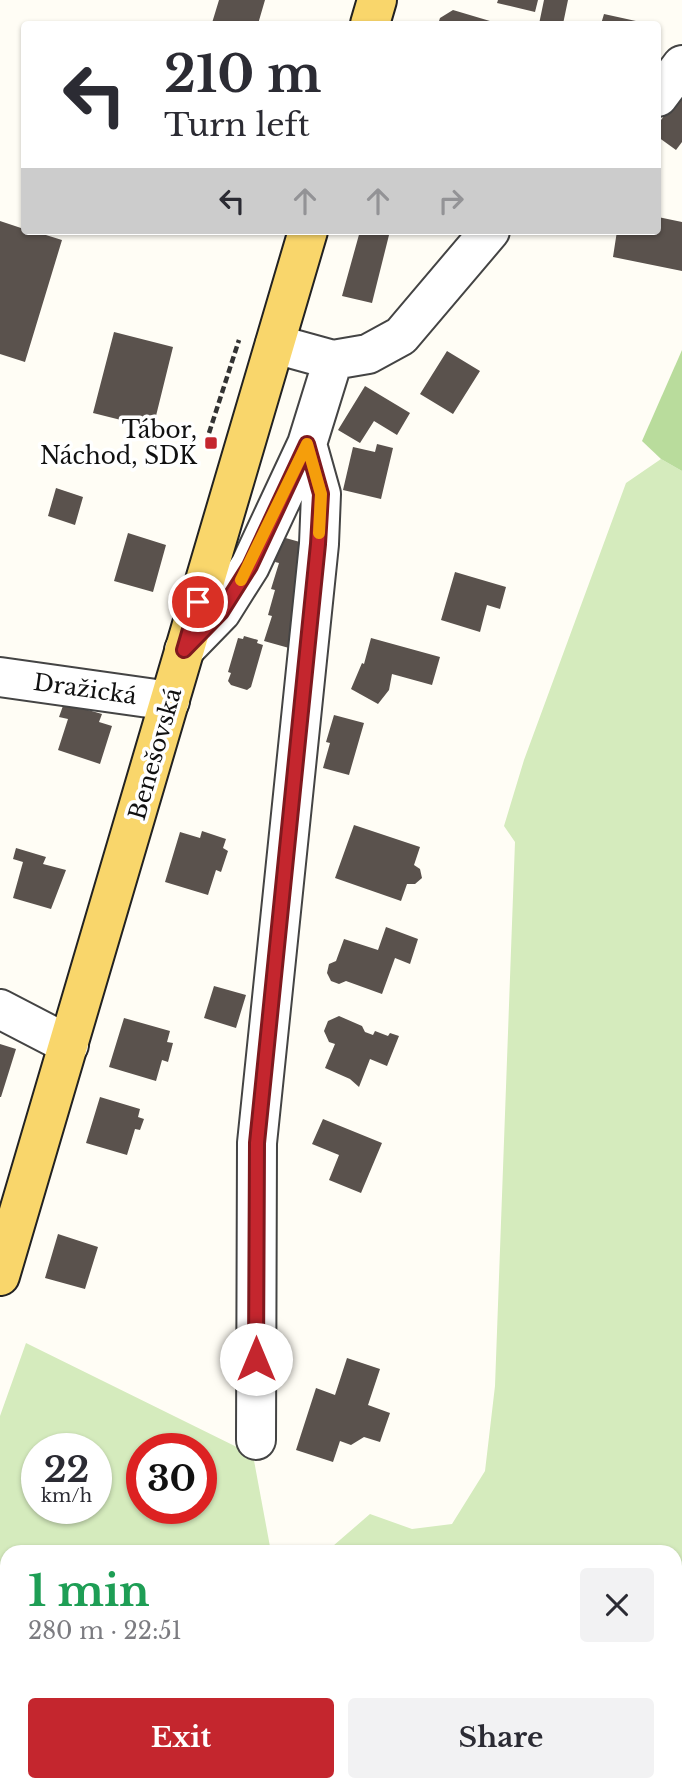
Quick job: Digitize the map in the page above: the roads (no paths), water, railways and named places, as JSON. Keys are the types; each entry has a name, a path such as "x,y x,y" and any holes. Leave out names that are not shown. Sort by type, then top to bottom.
{"main road":[{"path":"371,21 377,0"},
{"name":"Benešovská","path":"0,1276 307,235"}],"street":[{"path":"661,93 682,65"},
{"path":"275,344 333,360 368,355 401,336 487,235"},
{"path":"184,650 221,612 250,566 307,444 333,360"},
{"path":"256,1440 257,1143 321,494 307,444"},
{"name":"Dražická","path":"0,677 170,701"},
{"path":"0,1009 69,1045"}],"place":[{"name":"Tábor, Náchod, SDK","path":"211,443"}]}
